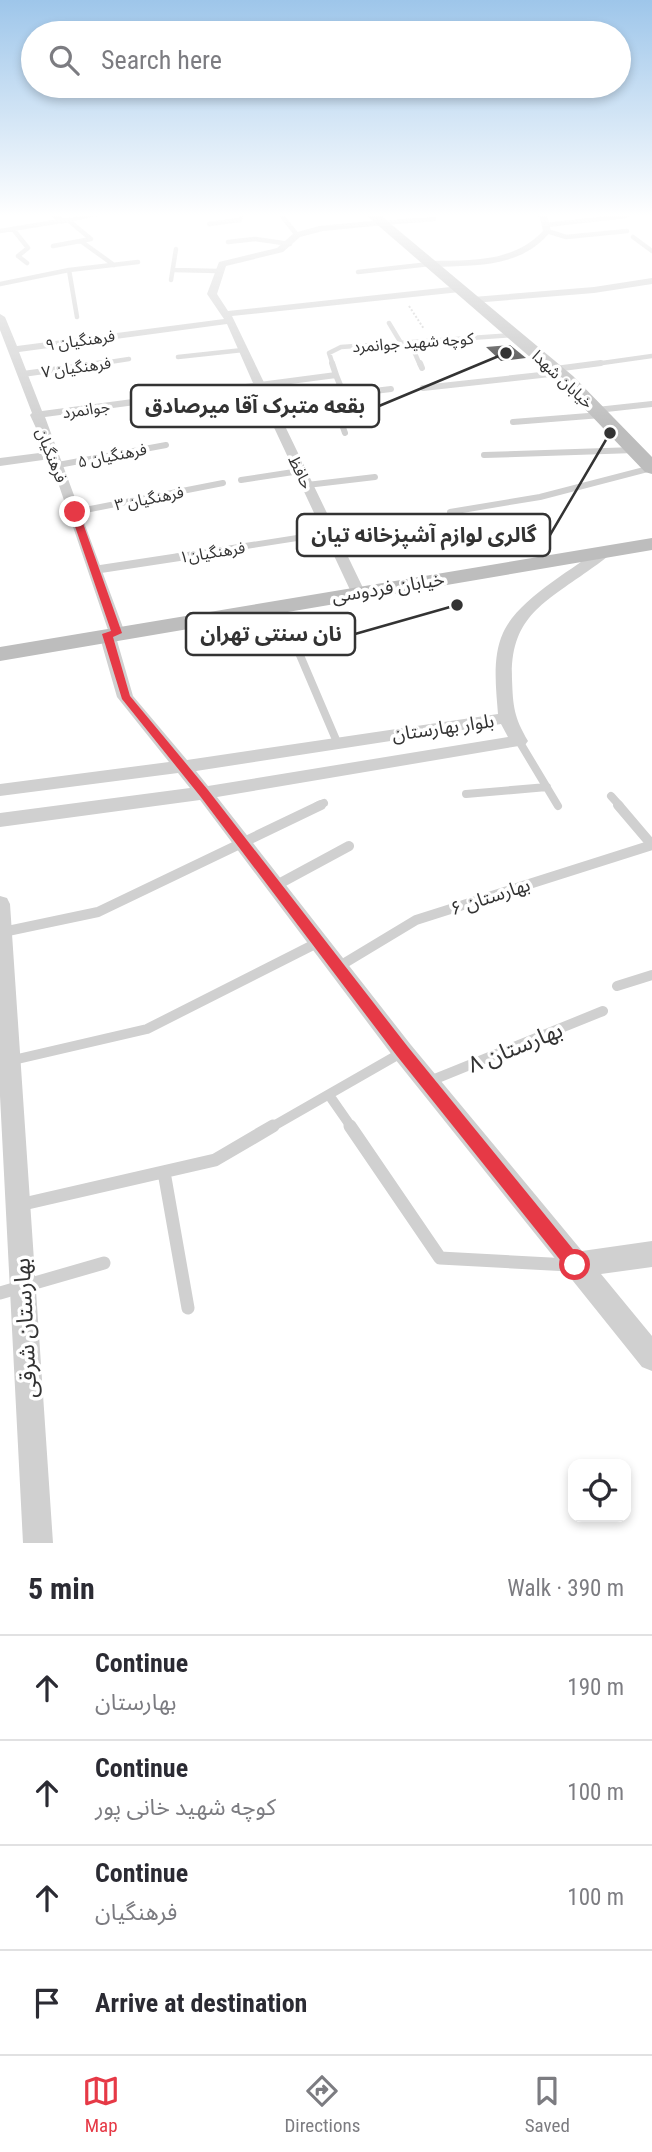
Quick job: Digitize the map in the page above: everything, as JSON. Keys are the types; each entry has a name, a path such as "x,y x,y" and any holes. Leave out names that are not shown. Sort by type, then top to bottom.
{"main road":[{"name":"خیابان شهدا","path":"456,286 557,371 651,465"},
{"name":"خیابان فردوسی","path":"0,654 652,544"}],"street":[{"name":"حافظ","path":"214,286 212,294 228,317 358,592"},
{"path":"473,300 620,286"},
{"path":"633,286 641,291"},
{"name":"فرهنگیان ۹","path":"15,363 228,317 460,289"},
{"name":"فرهنگیان","path":"0,317 15,363 75,512 112,634 125,696 204,793 402,1052 652,1357"},
{"name":"جوانمرد","path":"36,415 260,385"},
{"path":"0,462 56,460"},
{"path":"506,718 504,660 512,630 535,604 606,551"},
{"name":"بلوار بهارستان","path":"0,790 181,767 506,718 519,741 359,765 204,793 0,820"},
{"path":"337,742 359,765"},
{"name":"بهارستان شرقی","path":"0,904 9,1061 5,1091 11,1195 11,1290 38,1543"},
{"path":"575,1265 652,1254"}],"lane":[{"path":"72,286 78,317"},
{"path":"389,323 401,343"},
{"name":"کوچه شهید جوانمرد","path":"260,385 336,375 329,353 332,349 514,335"},
{"path":"411,342 422,368"},
{"path":"178,357 243,350"},
{"path":"423,388 652,356"},
{"name":"فرهنگیان ۷","path":"15,363 129,359"},
{"path":"336,375 344,395 360,401 367,410 365,415 340,419 345,433"},
{"path":"344,395 391,389"},
{"path":"162,398 166,418"},
{"path":"513,422 599,413 652,404"},
{"name":"فرهنگیان ۵","path":"56,460 166,445"},
{"path":"484,455 635,450"},
{"path":"450,512 540,498 651,465"},
{"path":"241,480 300,471"},
{"path":"307,485 375,477"},
{"name":"فرهنگیان ۳","path":"75,512 223,483"},
{"name":"فرهنگیان۱","path":"94,570 329,534"},
{"path":"279,606 337,742"},
{"path":"519,741 558,806"},
{"path":"467,794 547,787"},
{"path":"611,796 652,845"},
{"path":"2,932 98,912 324,803"},
{"name":"بهارستان ۶","path":"338,967 416,920 652,845"},
{"path":"275,886 349,846"},
{"path":"9,1061 147,1029 318,942"},
{"path":"617,986 652,975"},
{"name":"بهارستان ۸","path":"427,1082 603,1011"},
{"path":"11,1195 164,1172 215,1160 402,1052"},
{"path":"329,1095 440,1258 575,1265"},
{"path":"164,1172 188,1308"},
{"path":"11,1290 104,1263"}],"path":[{"path":"402,295 431,341"}],"building":[{"path":"510,345 526,358 501,361 486,347"}],"place":[{"name":"بقعه متبرک آقا میرصادق","path":"506,353"},
{"name":"گالری لوازم آشپزخانه تیان","path":"610,433"},
{"name":"نان سنتی تهران","path":"457,605"}],"route":[{"path":"75,512 117,633 107,634 125,696 204,793 402,1052 575,1265"}]}
